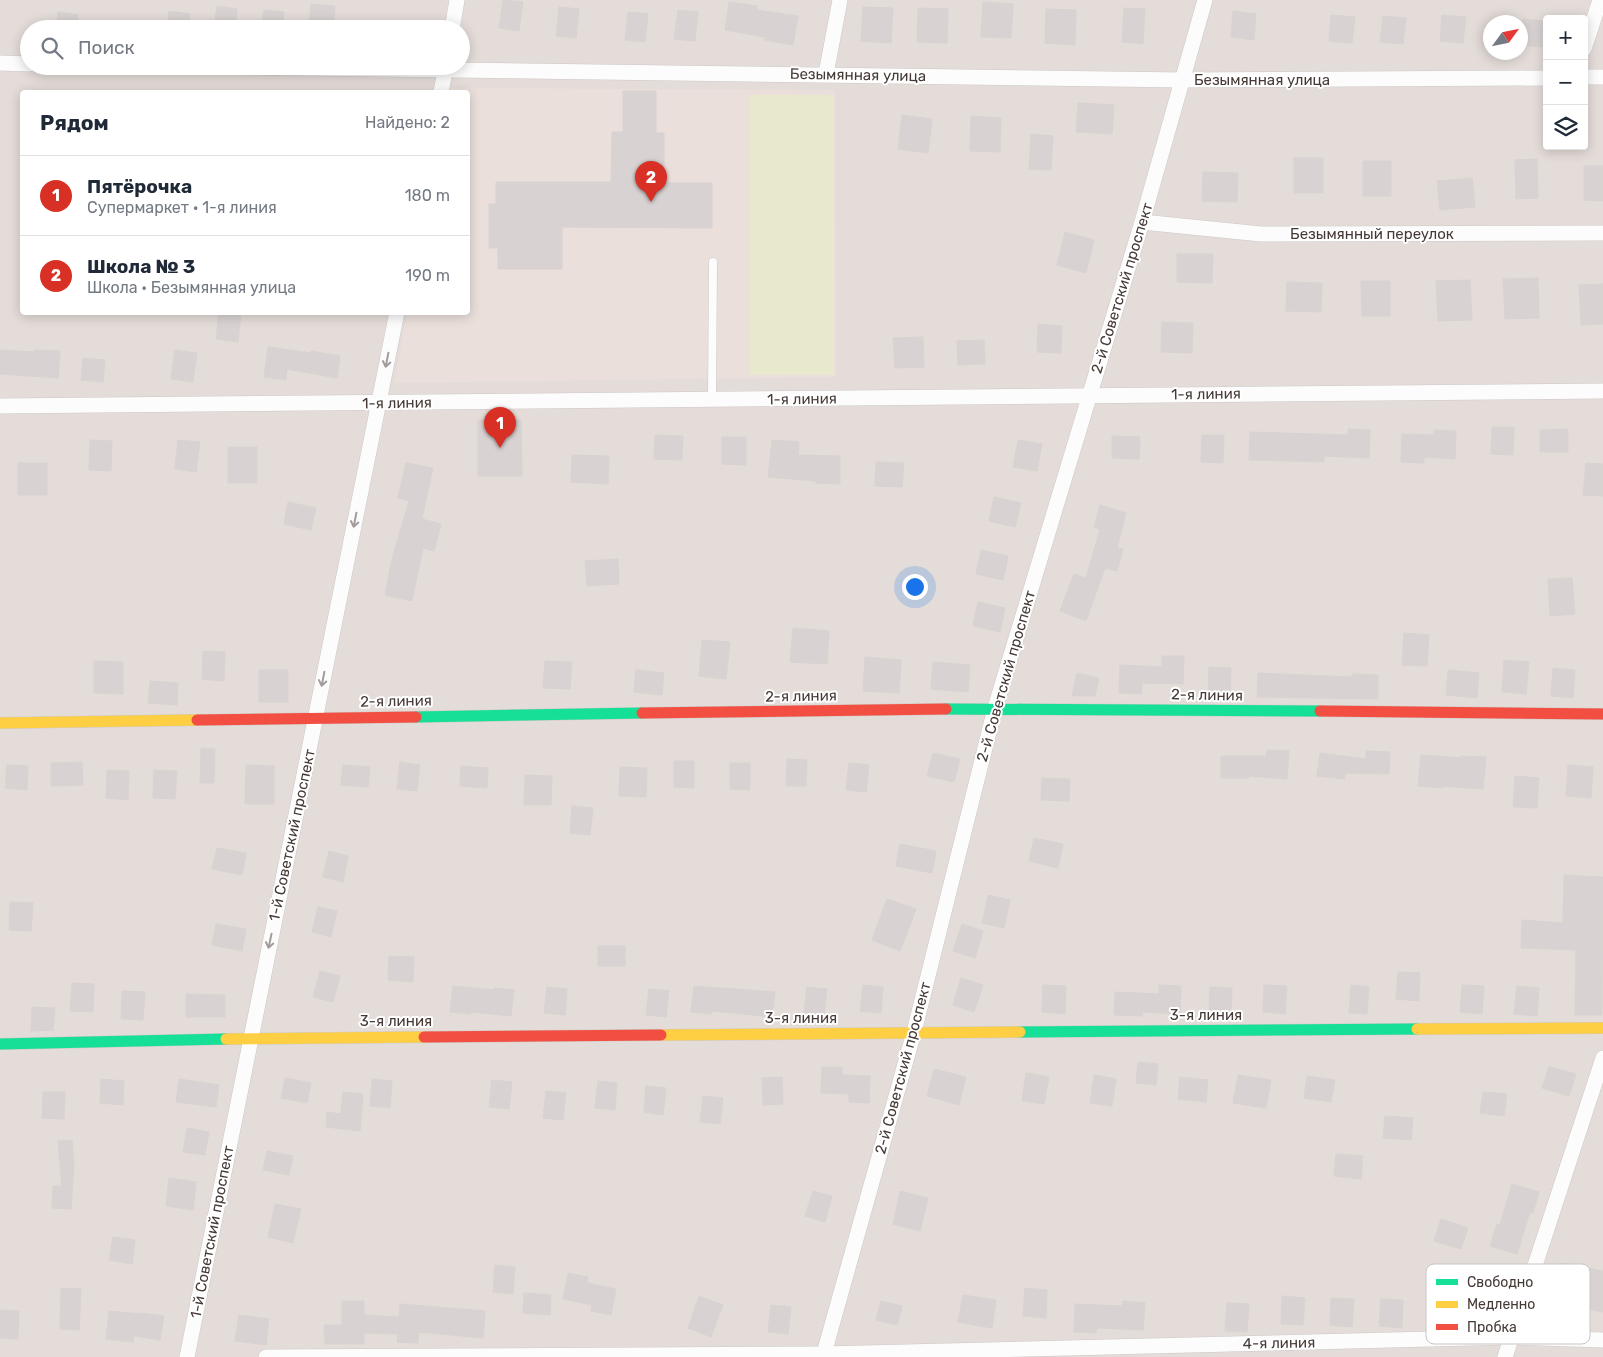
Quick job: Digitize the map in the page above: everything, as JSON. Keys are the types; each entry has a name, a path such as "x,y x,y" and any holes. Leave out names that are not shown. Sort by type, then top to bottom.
{"street":[{"path":"454,20 457,0"},
{"path":"826,74 840,0"},
{"name":"2-й Советский проспект","path":"824,1355 914,1032 996,708 1142,222 1205,0"},
{"path":"1588,37 1600,0"},
{"path":"0,63 20,64"},
{"name":"Безымянная улица","path":"470,69 1183,80 1543,78"},
{"path":"441,90 444,75"},
{"path":"1588,77 1603,78"},
{"name":"Безымянный переулок","path":"1142,222 1260,234 1603,233"},
{"name":"1-й Советский проспект","path":"187,1357 396,315"},
{"name":"1-я линия","path":"0,406 1603,390"},
{"name":"2-я линия","path":"0,723 996,708 1603,714"},
{"name":"3-я линия","path":"0,1044 250,1038 1603,1028"},
{"path":"1536,1264 1603,1058"},
{"name":"4-я линия","path":"266,1357 824,1355 1426,1339"},
{"name":"4-я линия","path":"1590,1340 1603,1340"},
{"path":"1505,1357 1510,1344"}],"lane":[{"path":"712,400 713,262"}],"shaded area":[{"path":"0,0 1603,0 1603,1357 0,1357"},
{"path":"450,88 835,90 836,377 394,383 407,315 470,315 470,90 450,90"}],"green space":[{"path":"750,95 834,95 834,375 750,375"}],"building":[{"path":"503,0 523,2 519,31 499,28"},
{"path":"729,2 757,6 757,10 798,16 793,45 765,40 765,37 725,30"},
{"path":"983,2 1013,4 1011,38 981,37"},
{"path":"311,4 335,6 334,20 310,20"},
{"path":"217,6 237,9 236,20 215,20"},
{"path":"559,7 579,9 576,38 556,36"},
{"path":"863,7 893,8 891,43 861,41"},
{"path":"918,8 948,9 947,43 917,42"},
{"path":"1124,8 1145,9 1143,44 1122,42"},
{"path":"1046,9 1076,10 1075,45 1045,43"},
{"path":"264,10 284,12 283,20 262,20"},
{"path":"678,10 698,12 695,41 674,39"},
{"path":"169,11 190,14 189,20 168,20"},
{"path":"1233,11 1256,14 1254,40 1231,37"},
{"path":"58,12 78,15 78,20 57,20"},
{"path":"628,12 648,14 645,42 625,40"},
{"path":"1331,15 1355,17 1352,43 1329,41"},
{"path":"1442,15 1466,17 1463,43 1440,41"},
{"path":"1383,16 1406,18 1403,44 1380,42"},
{"path":"1528,19 1543,21 1543,47 1528,46"},
{"path":"623,91 656,91 656,133 664,133 664,183 712,183 712,228 562,227 562,269 498,269 498,248 489,248 489,204 496,204 496,182 611,182 612,132 623,132"},
{"path":"1078,103 1114,105 1112,134 1076,132"},
{"path":"902,115 932,119 928,153 898,149"},
{"path":"971,116 1001,118 1000,152 970,151"},
{"path":"1031,134 1053,136 1051,170 1029,169"},
{"path":"1294,158 1323,158 1323,193 1294,193"},
{"path":"1537,159 1538,198 1516,199 1515,160"},
{"path":"1363,161 1391,161 1391,196 1363,196"},
{"path":"1584,166 1603,166 1603,201 1584,200"},
{"path":"1203,172 1238,173 1237,202 1202,201"},
{"path":"1472,178 1475,207 1440,210 1437,181"},
{"path":"1065,232 1094,240 1086,273 1057,265"},
{"path":"1177,254 1213,254 1212,283 1177,282"},
{"path":"1538,278 1539,318 1505,319 1503,279"},
{"path":"1470,280 1472,320 1438,321 1436,281"},
{"path":"1361,281 1390,281 1390,316 1362,316"},
{"path":"1287,282 1322,283 1321,312 1286,311"},
{"path":"1603,284 1603,324 1581,325 1579,285"},
{"path":"219,315 241,315 238,342 216,339"},
{"path":"1162,322 1193,323 1192,353 1161,352"},
{"path":"1038,324 1062,326 1061,353 1037,352"},
{"path":"923,337 924,367 895,368 893,338"},
{"path":"984,340 985,364 958,365 957,341"},
{"path":"268,347 340,356 337,378 287,369 286,380 264,377"},
{"path":"0,350 60,351 58,378 0,374"},
{"path":"175,350 197,353 193,382 171,379"},
{"path":"83,358 105,360 103,382 81,380"},
{"path":"478,420 521,420 522,476 478,476"},
{"path":"1492,427 1514,427 1513,455 1491,454"},
{"path":"1348,429 1370,430 1369,458 1324,456 1324,462 1249,460 1250,432 1348,435"},
{"path":"1568,429 1568,452 1540,452 1540,430"},
{"path":"1434,430 1456,431 1455,459 1424,457 1424,463 1401,462 1402,434 1434,435"},
{"path":"655,435 683,436 682,460 654,459"},
{"path":"1202,435 1224,435 1223,463 1201,462"},
{"path":"1112,436 1140,437 1139,459 1112,458"},
{"path":"722,437 746,437 746,465 722,464"},
{"path":"90,440 112,441 111,471 89,470"},
{"path":"178,440 200,442 196,472 175,469"},
{"path":"772,440 799,442 798,455 840,456 840,484 768,477"},
{"path":"1018,440 1042,444 1037,471 1013,467"},
{"path":"228,447 257,447 257,483 228,483"},
{"path":"572,455 609,456 608,484 571,482"},
{"path":"876,462 904,463 902,487 875,486"},
{"path":"18,463 47,463 47,495 18,495"},
{"path":"406,463 433,468 422,519 441,524 434,551 423,548 412,601 385,595 392,559 409,501 398,498"},
{"path":"1586,463 1603,464 1603,496 1583,495"},
{"path":"994,497 1021,503 1015,527 989,521"},
{"path":"288,502 316,508 311,530 284,524"},
{"path":"1100,505 1126,513 1117,548 1123,549 1117,571 1105,568 1086,621 1060,611 1074,574 1086,578 1100,529 1094,527"},
{"path":"981,550 1008,556 1003,580 976,574"},
{"path":"618,559 619,584 587,586 585,561"},
{"path":"1572,578 1575,614 1550,616 1548,579"},
{"path":"978,602 1005,608 1000,632 973,626"},
{"path":"793,628 829,631 827,664 790,662"},
{"path":"1404,633 1429,635 1427,666 1402,665"},
{"path":"702,640 730,642 726,679 699,676"},
{"path":"203,651 225,652 224,681 202,679"},
{"path":"1162,656 1184,656 1183,684 1142,683 1142,694 1119,693 1120,665 1162,667"},
{"path":"865,657 901,660 899,693 863,691"},
{"path":"1504,660 1529,662 1526,694 1502,692"},
{"path":"94,661 123,662 123,694 94,693"},
{"path":"545,661 572,662 570,689 543,688"},
{"path":"933,662 970,665 968,692 931,689"},
{"path":"1209,667 1231,668 1230,696 1208,695"},
{"path":"1553,668 1575,670 1573,698 1551,696"},
{"path":"259,670 288,670 288,702 259,702"},
{"path":"636,670 664,673 662,695 634,692"},
{"path":"1448,670 1479,673 1477,698 1446,695"},
{"path":"1077,673 1099,678 1095,696 1072,696"},
{"path":"1258,673 1352,677 1352,674 1378,675 1378,699 1257,697"},
{"path":"150,681 178,683 177,705 148,703"},
{"path":"201,748 215,749 214,783 200,783"},
{"path":"1267,750 1289,751 1287,779 1249,776 1249,778 1221,778 1221,756 1266,756"},
{"path":"1366,751 1390,752 1389,774 1345,773 1345,779 1317,776 1320,753 1366,759"},
{"path":"933,753 960,759 954,782 927,776"},
{"path":"1421,755 1461,758 1461,756 1486,757 1483,789 1418,786"},
{"path":"787,759 807,760 806,786 786,786"},
{"path":"674,761 694,761 694,788 674,787"},
{"path":"82,762 83,785 51,786 51,763"},
{"path":"400,762 420,765 417,791 397,789"},
{"path":"730,763 750,763 750,790 730,789"},
{"path":"849,763 869,765 866,792 846,790"},
{"path":"7,765 28,766 27,790 5,788"},
{"path":"246,765 274,766 274,804 245,804"},
{"path":"343,765 370,767 368,787 341,785"},
{"path":"1568,765 1593,767 1591,798 1566,796"},
{"path":"461,766 488,768 487,788 460,786"},
{"path":"620,767 647,768 646,797 619,796"},
{"path":"107,770 129,771 128,800 106,798"},
{"path":"154,770 177,771 175,799 153,798"},
{"path":"525,775 552,776 551,805 524,805"},
{"path":"1515,776 1539,778 1537,808 1513,807"},
{"path":"1042,778 1070,779 1069,801 1041,800"},
{"path":"572,806 593,808 590,835 570,833"},
{"path":"1034,838 1063,844 1058,868 1029,861"},
{"path":"900,844 936,851 932,873 896,866"},
{"path":"217,848 246,853 242,875 212,869"},
{"path":"329,851 348,856 343,882 323,877"},
{"path":"1564,875 1603,877 1602,1015 1575,1015 1576,950 1521,948 1522,920 1563,923"},
{"path":"988,895 1010,900 1004,928 982,923"},
{"path":"887,899 916,909 900,951 872,940"},
{"path":"10,902 33,903 31,931 9,930"},
{"path":"318,907 337,911 331,937 312,932"},
{"path":"216,924 246,929 242,951 212,945"},
{"path":"962,924 983,931 975,958 953,951"},
{"path":"598,946 625,946 625,966 598,966"},
{"path":"389,956 414,957 413,982 388,980"},
{"path":"320,971 340,976 333,1002 313,997"},
{"path":"1398,972 1420,973 1419,1001 1396,999"},
{"path":"961,978 983,985 974,1012 953,1005"},
{"path":"72,983 94,984 93,1012 70,1011"},
{"path":"863,985 883,987 881,1013 860,1011"},
{"path":"1043,985 1066,986 1065,1014 1042,1012"},
{"path":"1159,985 1181,986 1180,1014 1142,1012 1142,1016 1114,1015 1115,992 1159,994"},
{"path":"1264,985 1287,986 1285,1014 1263,1012"},
{"path":"1351,985 1369,987 1367,1014 1349,1013"},
{"path":"1462,985 1484,986 1482,1014 1460,1012"},
{"path":"453,986 514,990 511,1016 450,1012"},
{"path":"694,986 775,992 772,1017 712,1011 712,1014 691,1012"},
{"path":"1517,986 1539,988 1537,1016 1514,1014"},
{"path":"547,987 567,989 565,1015 544,1013"},
{"path":"807,987 827,989 824,1016 804,1014"},
{"path":"1210,987 1232,988 1231,1016 1209,1015"},
{"path":"649,989 669,991 666,1017 646,1015"},
{"path":"122,991 145,992 143,1020 121,1019"},
{"path":"186,994 225,995 225,1017 186,1017"},
{"path":"32,1007 55,1008 53,1030 31,1031"},
{"path":"1138,1062 1158,1064 1156,1085 1136,1083"},
{"path":"822,1067 842,1067 842,1075 870,1076 869,1103 849,1102 849,1094 821,1093"},
{"path":"1549,1067 1576,1074 1569,1096 1542,1088"},
{"path":"934,1069 966,1077 959,1105 927,1096"},
{"path":"1026,1073 1049,1077 1044,1104 1022,1101"},
{"path":"1094,1075 1116,1079 1112,1106 1090,1103"},
{"path":"1238,1075 1271,1080 1266,1108 1233,1103"},
{"path":"1307,1076 1335,1080 1331,1102 1304,1098"},
{"path":"782,1077 783,1104 763,1105 762,1078"},
{"path":"1180,1077 1208,1080 1206,1102 1178,1099"},
{"path":"285,1078 311,1083 307,1103 281,1098"},
{"path":"101,1079 124,1081 123,1105 100,1103"},
{"path":"179,1079 219,1085 216,1107 176,1102"},
{"path":"372,1079 392,1081 390,1108 370,1106"},
{"path":"492,1080 512,1082 509,1109 489,1107"},
{"path":"598,1081 617,1083 615,1110 595,1108"},
{"path":"646,1086 666,1088 663,1115 644,1112"},
{"path":"546,1091 566,1093 563,1120 543,1118"},
{"path":"43,1092 65,1092 64,1119 42,1118"},
{"path":"343,1092 363,1094 360,1131 326,1127 327,1112 341,1114"},
{"path":"1483,1092 1507,1094 1504,1116 1480,1113"},
{"path":"703,1096 723,1098 720,1124 700,1122"},
{"path":"1385,1116 1413,1118 1411,1140 1383,1138"},
{"path":"187,1128 209,1132 205,1155 183,1152"},
{"path":"72,1140 74,1166 71,1209 52,1208 53,1186 62,1186 58,1141"},
{"path":"267,1151 293,1156 289,1175 263,1170"},
{"path":"1336,1154 1363,1156 1361,1179 1334,1176"},
{"path":"169,1178 196,1182 193,1210 166,1206"},
{"path":"1512,1184 1539,1192 1533,1213 1530,1212 1517,1254 1490,1246 1497,1224 1500,1225"},
{"path":"813,1191 832,1196 825,1222 805,1216"},
{"path":"900,1191 928,1198 920,1231 893,1224"},
{"path":"275,1204 301,1209 293,1243 268,1237"},
{"path":"1441,1219 1468,1228 1461,1249 1434,1241"},
{"path":"113,1237 135,1240 132,1264 109,1260"},
{"path":"495,1265 515,1267 513,1294 493,1292"},
{"path":"1590,1268 1603,1271 1603,1312 1590,1310"},
{"path":"568,1273 588,1277 587,1283 616,1289 611,1315 591,1311 592,1305 563,1299"},
{"path":"61,1288 81,1289 79,1330 60,1329"},
{"path":"1025,1288 1047,1290 1046,1318 1023,1316"},
{"path":"524,1293 551,1295 550,1315 523,1313"},
{"path":"963,1295 996,1300 992,1328 958,1322"},
{"path":"699,1296 723,1305 711,1337 688,1328"},
{"path":"1282,1296 1305,1298 1303,1325 1281,1324"},
{"path":"1331,1298 1354,1299 1352,1327 1330,1325"},
{"path":"1381,1299 1403,1300 1402,1328 1379,1326"},
{"path":"342,1301 364,1301 364,1315 399,1317 400,1304 485,1311 483,1338 419,1332 418,1343 397,1342 398,1334 364,1333 364,1344 325,1344 324,1325 342,1325"},
{"path":"881,1301 902,1306 897,1325 876,1320"},
{"path":"1123,1301 1145,1303 1143,1330 1097,1328 1096,1333 1074,1332 1075,1304 1122,1306"},
{"path":"1227,1303 1249,1304 1247,1332 1225,1331"},
{"path":"771,1305 791,1307 788,1334 768,1332"},
{"path":"0,1310 19,1311 18,1339 0,1338"},
{"path":"109,1311 164,1316 160,1340 134,1336 133,1342 106,1339"},
{"path":"239,1315 269,1319 266,1345 235,1341"}],"traffic: fast":[{"path":"946,709 1320,711"},
{"path":"416,717 642,713"},
{"path":"1020,1032 1417,1029"},
{"path":"0,1044 226,1039"}],"traffic: slow":[{"path":"0,723 197,720"},
{"path":"1417,1029 1603,1028"},
{"path":"661,1035 1020,1032"},
{"path":"226,1039 424,1037"}],"traffic: jam":[{"path":"642,713 946,709"},
{"path":"1320,711 1603,714"},
{"path":"197,720 416,717"},
{"path":"424,1037 661,1035"}],"place":[{"name":"Школа № 3","path":"651,202"},
{"name":"Пятёрочка","path":"500,448"}]}
